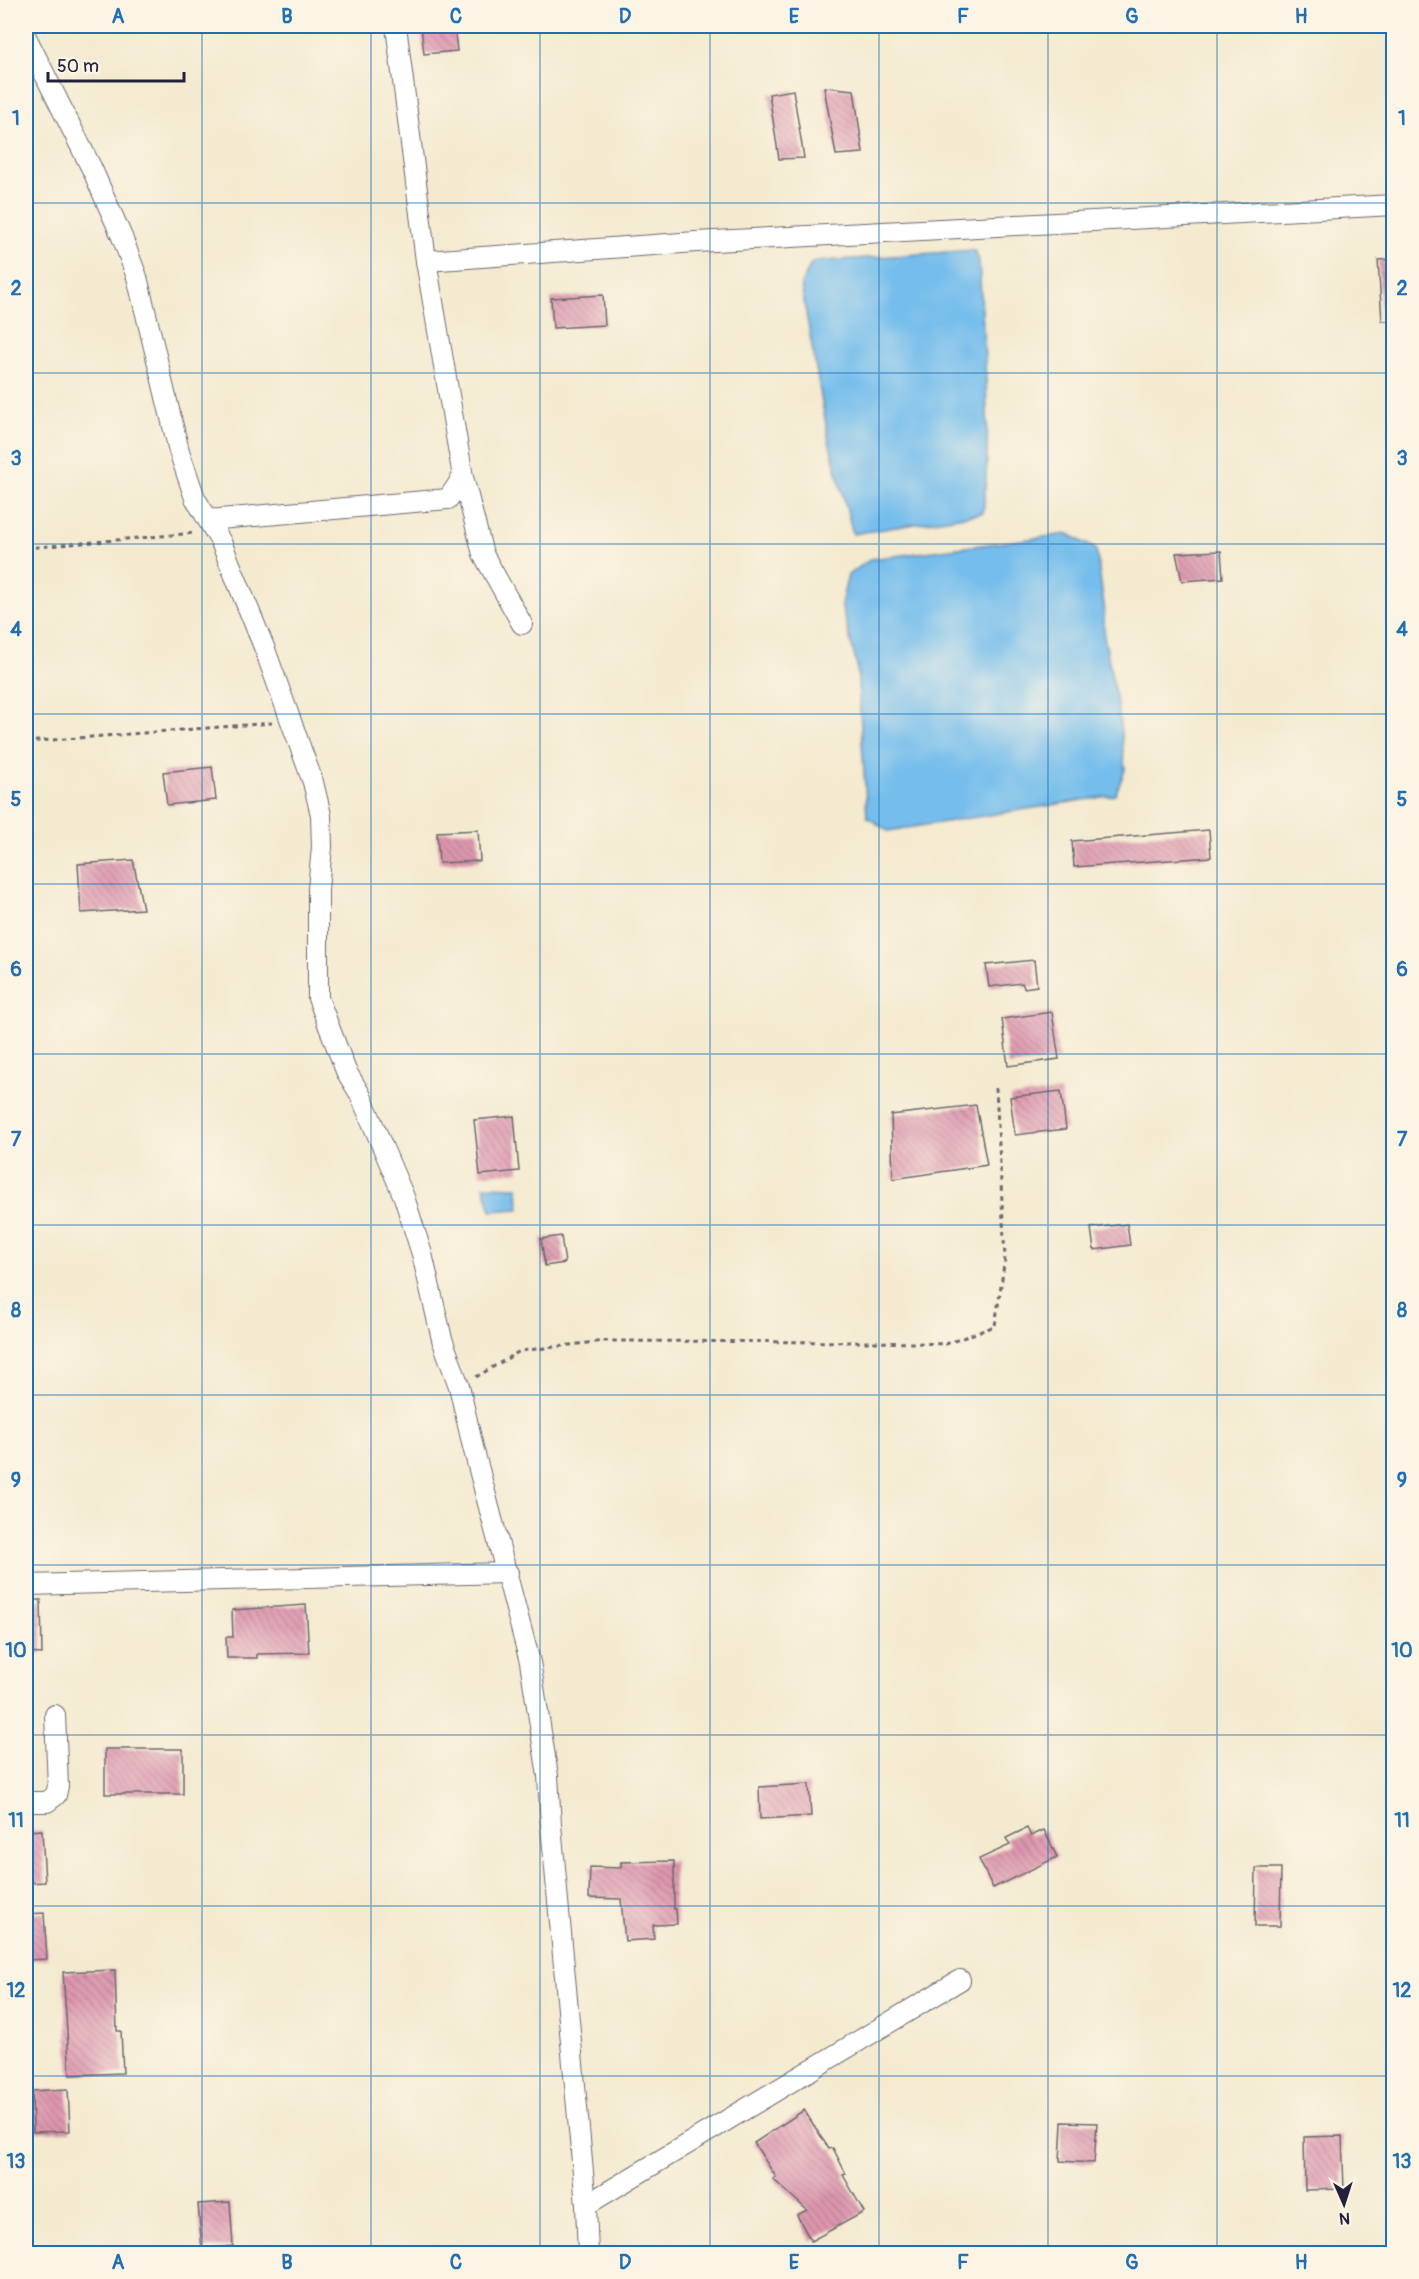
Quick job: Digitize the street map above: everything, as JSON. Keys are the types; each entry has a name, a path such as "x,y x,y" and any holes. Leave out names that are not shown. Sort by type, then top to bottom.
{"street":[{"path":"396,26 426,261 463,477 483,554 522,624"},
{"path":"26,37 92,169 122,237 136,278 179,451 195,498 221,542 264,647 313,782 321,815 322,847 318,889 318,998 346,1071 360,1094 404,1197 422,1254 442,1339 459,1386 472,1447 508,1573 530,1662 548,1776 586,2205 588,2253"},
{"path":"426,261 696,242 1394,204"},
{"path":"212,525 448,500 463,477"},
{"path":"26,1585 508,1573"},
{"path":"26,1802 47,1802 56,1795 55,1715"},
{"path":"586,2205 960,1980"}],"path":[{"path":"26,548 212,525"},
{"path":"26,742 291,722"},
{"path":"459,1386 520,1351 604,1341 946,1344 995,1326 1005,1258 996,1088"}],"water":[{"path":"974,250 979,260 986,386 987,450 983,513 853,534 829,441 801,285 812,262"},
{"path":"1068,534 1096,549 1104,605 1104,636 1119,714 1125,770 1115,795 888,831 867,817 857,666 841,604 848,575 871,559"},
{"path":"484,1186 518,1187 519,1209 491,1211"}],"building":[{"path":"421,26 454,26 457,51 424,54"},
{"path":"824,87 854,90 863,153 836,155"},
{"path":"793,90 804,158 779,159 769,94"},
{"path":"1394,259 1394,321 1382,321 1378,260"},
{"path":"603,295 605,325 553,328 551,298"},
{"path":"1221,551 1223,578 1182,581 1176,553"},
{"path":"212,767 216,800 167,805 163,772"},
{"path":"478,830 480,861 439,863 437,832"},
{"path":"1209,830 1211,857 1074,867 1072,841"},
{"path":"133,860 143,909 81,913 78,864"},
{"path":"1034,960 1037,986 1024,988 1022,983 989,987 986,965"},
{"path":"1052,1012 1059,1059 1008,1066 1002,1019"},
{"path":"1061,1091 1066,1129 1015,1135 1010,1097"},
{"path":"976,1105 987,1165 893,1179 891,1115"},
{"path":"514,1116 519,1171 480,1175 474,1120"},
{"path":"1127,1224 1130,1245 1094,1250 1091,1228"},
{"path":"561,1236 565,1263 545,1266 541,1239"},
{"path":"26,1600 41,1600 42,1654 26,1653"},
{"path":"306,1605 309,1653 257,1654 257,1658 227,1658 226,1637 233,1637 232,1610"},
{"path":"105,1749 183,1749 183,1794 105,1794"},
{"path":"809,1784 811,1816 760,1819 759,1787"},
{"path":"1027,1828 1031,1836 1044,1830 1057,1857 993,1888 979,1859 1010,1845 1006,1838"},
{"path":"42,1830 45,1882 26,1883 26,1831"},
{"path":"674,1861 674,1909 676,1909 677,1924 653,1925 654,1939 625,1941 621,1899 589,1898 590,1867 621,1868 621,1862"},
{"path":"1256,1868 1281,1868 1280,1926 1255,1926"},
{"path":"44,1913 47,1959 26,1960 26,1914"},
{"path":"115,1970 117,2031 121,2031 123,2073 70,2075 63,1972"},
{"path":"68,2089 70,2131 33,2132 32,2091"},
{"path":"804,2110 829,2149 833,2148 846,2174 843,2175 864,2212 811,2241 797,2215 807,2210 773,2179 776,2177 754,2143"},
{"path":"1062,2122 1097,2123 1094,2163 1060,2161"},
{"path":"1342,2136 1344,2189 1305,2190 1304,2137"},
{"path":"230,2202 233,2246 202,2249 198,2204"}]}
